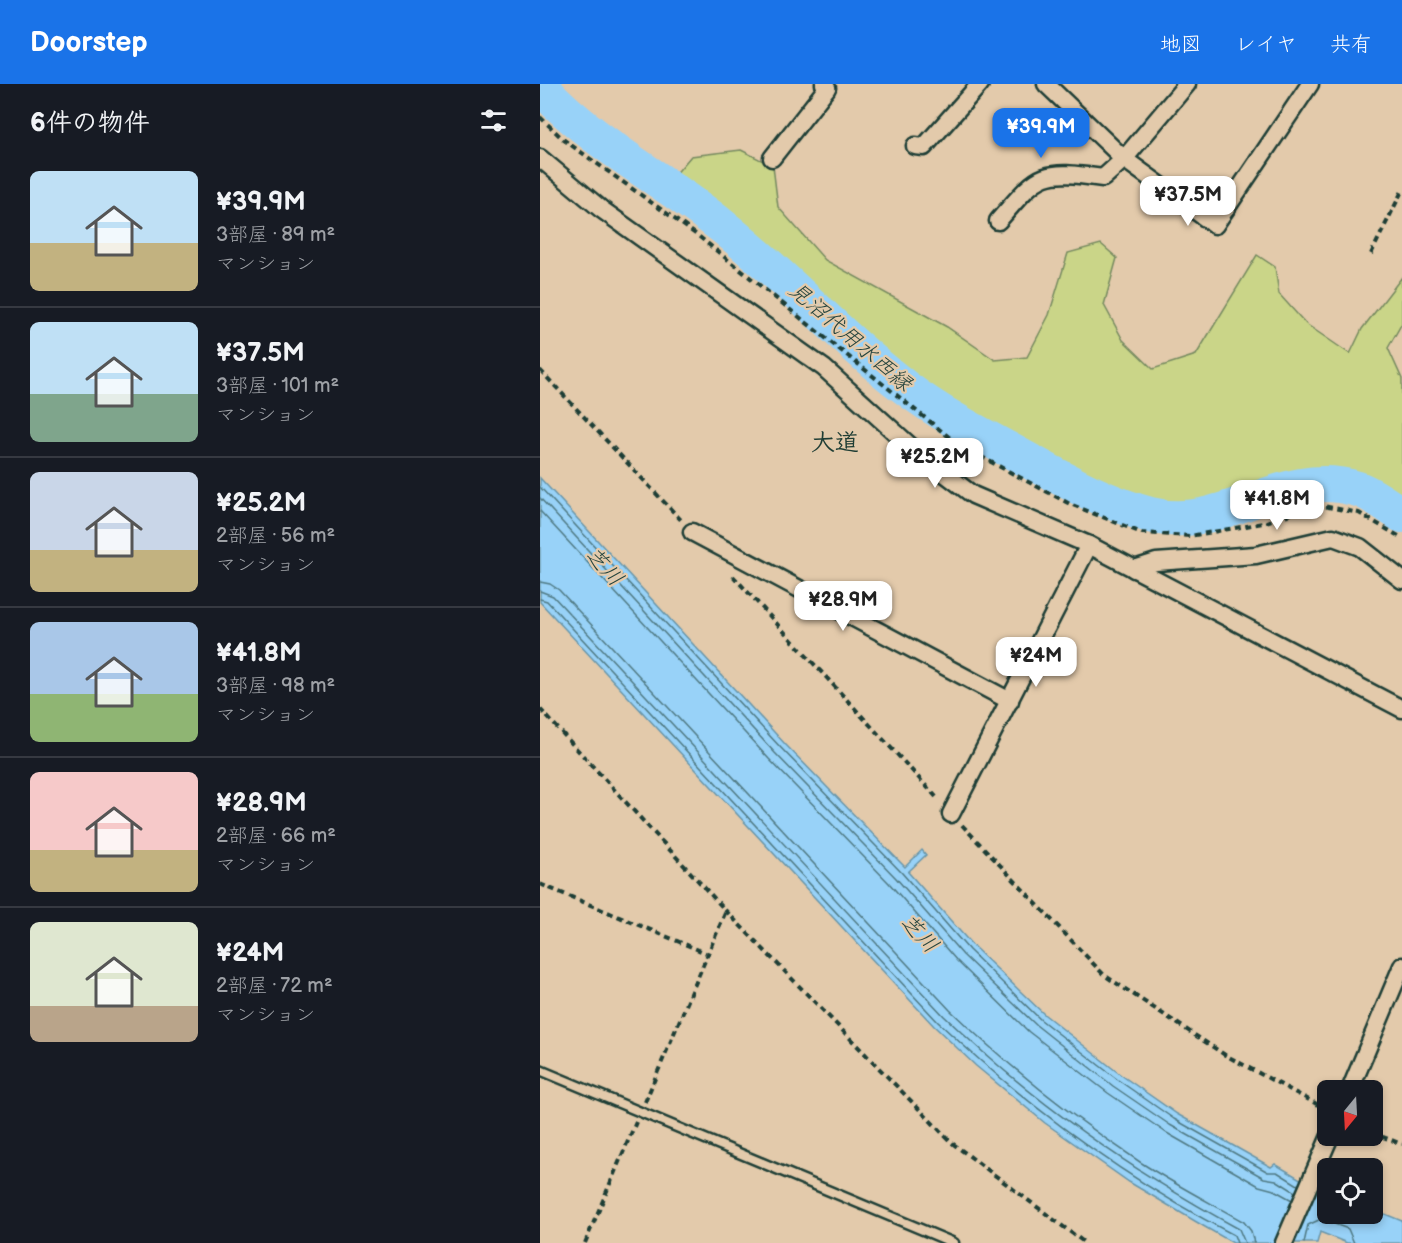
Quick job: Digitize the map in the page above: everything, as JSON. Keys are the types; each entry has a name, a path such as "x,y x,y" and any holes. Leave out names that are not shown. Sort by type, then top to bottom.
{"street":[{"path":"772,158 827,88 824,84"},
{"path":"915,146 924,147 980,84"},
{"path":"1046,84 1124,159 1215,225 1310,84"},
{"path":"998,221 1025,190 1043,177 1066,172 1103,178 1108,176 1187,84"},
{"path":"540,158 601,209 824,368 951,480 997,507 1089,545 1402,709"},
{"path":"692,532 1010,701"},
{"path":"1134,569 1156,562 1239,558 1333,537 1360,547 1402,580"},
{"path":"951,814 1089,545"},
{"path":"1354,1080 1402,966"},
{"path":"1284,1243 1326,1146"}],"lane":[{"path":"540,1070 954,1243"}],"path":[{"path":"540,117 564,140 729,259 959,445 1053,496 1126,528 1160,536 1190,536 1237,529 1318,505 1359,513 1402,538"},
{"path":"1371,254 1402,191"},
{"path":"540,370 692,532"},
{"path":"731,573 951,814 1104,975 1226,1055 1317,1104"},
{"path":"540,709 726,911 952,1143 1085,1243"},
{"path":"540,884 706,953"},
{"path":"585,1243 706,953 726,911"},
{"path":"1383,1138 1402,1144"}],"green space":[{"path":"741,150 773,166 778,207 825,260 947,327 995,360 1027,357 1049,315 1068,253 1101,244 1117,258 1104,305 1123,340 1153,369 1196,355 1257,255 1275,267 1279,294 1306,324 1350,354 1362,329 1402,277 1402,323 1388,348 1402,379 1402,512 1359,489 1255,489 1184,508 1141,499 1101,485 943,405 720,246 662,190 691,156"}],"water":[{"name":"芝川","path":"540,478 785,744 905,867 922,850 926,855 908,872 973,946 1045,1015 1121,1075 1177,1114 1271,1167 1275,1164 1317,1186 1317,1224 1383,1224 1383,1213 1402,1221 1402,1243 1347,1243 1320,1232 1317,1243 1233,1243 1129,1182 1045,1123 976,1066 934,1026 540,602"}],"waterway":[{"name":"見沼代用水西縁","path":"540,86 560,106 605,143 746,245 859,349 906,388 952,419 1075,485 1105,499 1150,515 1178,518 1203,516 1303,486 1329,484 1364,491 1402,515"}],"district":[{"name":"大道","path":"835,442"}]}
